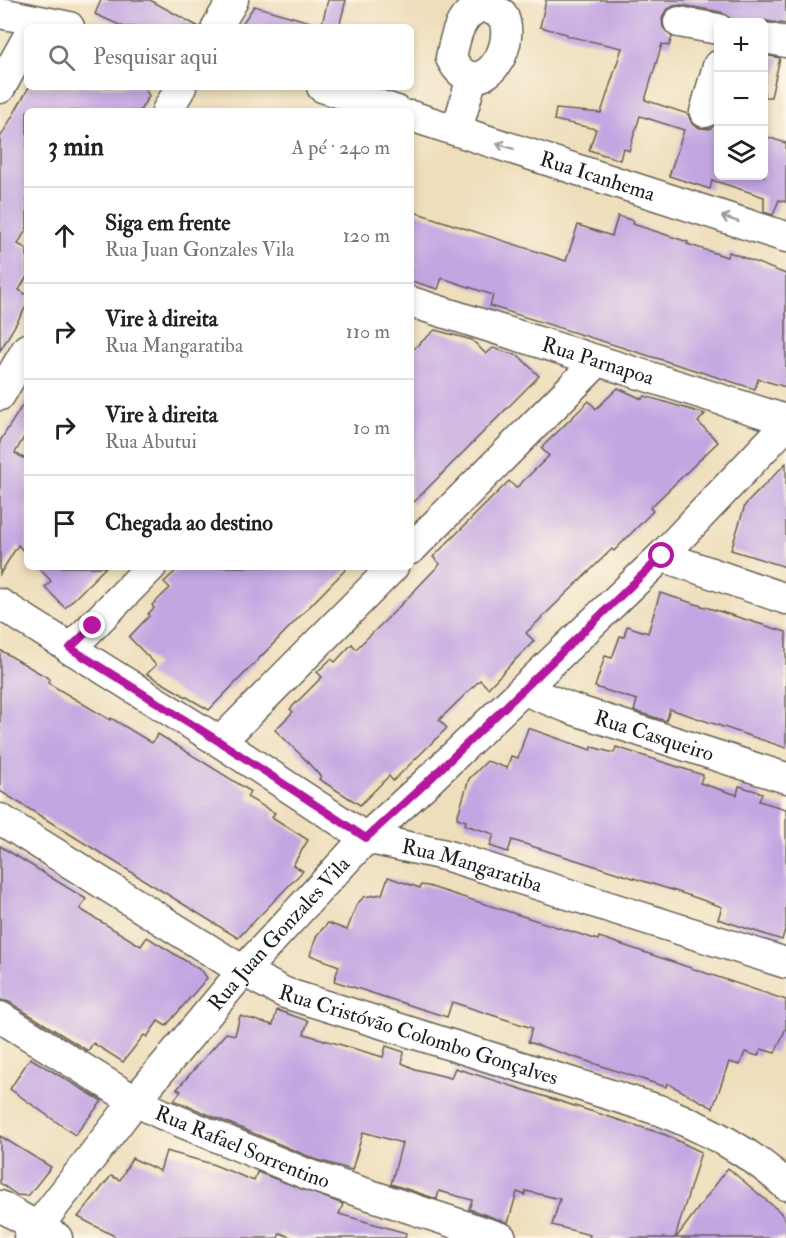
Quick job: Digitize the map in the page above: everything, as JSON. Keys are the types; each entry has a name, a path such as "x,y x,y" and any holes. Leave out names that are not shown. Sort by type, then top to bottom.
{"street":[{"path":"219,24 233,0"},
{"path":"0,13 24,24"},
{"path":"679,22 714,28"},
{"path":"768,39 786,42"},
{"path":"0,88 24,43"},
{"path":"705,112 716,72"},
{"path":"457,130 472,77"},
{"path":"169,108 179,90"},
{"path":"331,90 388,108"},
{"name":"Rua Icanhema","path":"414,117 786,237"},
{"name":"Rua Parnapoa","path":"414,303 786,420"},
{"path":"0,395 24,354"},
{"path":"414,546 597,362"},
{"name":"Rua Juan Gonzales Vila","path":"40,1234 135,1101 243,971 366,838 524,690 662,556 786,425"},
{"path":"662,556 786,599"},
{"path":"70,648 148,570"},
{"path":"220,742 390,570"},
{"name":"Rua Mangaratiba","path":"0,604 220,742 366,838 445,855 786,963"},
{"name":"Rua Casqueiro","path":"524,690 572,709 786,778"},
{"name":"Rua Cristóvão Colombo Gonçalves","path":"0,819 243,971 285,993 662,1111 705,1129 743,1150 786,1185"},
{"name":"Rua Rafael Sorrentino","path":"0,1017 135,1101 309,1176 501,1238"},
{"path":"0,1206 40,1234"}],"building":[{"path":"101,0 150,0 194,24 117,24 95,14"},
{"path":"328,0 346,0 340,24 322,24"},
{"path":"546,0 786,0 786,24 768,21 768,18 729,18 721,12 682,5 666,10 662,18 663,27 672,37 669,46 662,44 645,100 688,114 692,124 700,128 710,129 714,126 714,180 768,180 768,137 786,143 786,202 779,200 773,215 764,212 764,197 712,180 710,189 669,176 684,130 640,116 629,151 623,148 620,160 589,150 596,129 554,120 556,109 601,113 622,48 567,36 567,34 540,27"},
{"path":"254,6 310,22 310,24 242,24"},
{"path":"768,56 780,58 771,97 768,97"},
{"path":"27,90 146,90 149,96 142,108 24,108 24,233 18,244 24,247 24,281 19,290 24,293 24,310 0,351 0,138"},
{"path":"414,212 566,261 578,225 612,236 618,216 634,221 633,224 688,242 687,244 727,257 729,252 786,274 786,387 758,379 755,389 490,306 493,295 442,278 438,289 414,282"},
{"path":"435,330 472,340 486,354 493,348 519,356 539,376 414,502 414,348"},
{"path":"618,388 642,399 645,396 705,414 698,422 718,442 650,508 653,511 614,551 612,549 526,633 534,641 488,688 480,680 439,720 447,728 393,781 389,776 360,805 319,779 321,777 275,730 293,712 290,709 322,677 317,672 331,659 335,662 352,644 356,649 393,613 440,564 433,557 509,481 516,488 549,456 541,448 589,401 596,409"},
{"path":"24,403 24,437 15,453 24,458 24,552 18,545 0,574 0,441"},
{"path":"786,463 786,567 731,550 745,505"},
{"path":"41,570 103,570 65,608 45,587 51,581"},
{"path":"177,570 345,570 209,710 147,674 156,665 129,637 149,616 148,614 154,608 152,605 170,588 164,582"},
{"path":"660,593 786,632 786,748 670,709 666,721 634,711 637,700 595,687 605,656 612,658 620,636 624,637 627,626 648,633"},
{"path":"0,650 50,679 48,683 110,720 111,718 152,743 158,734 250,791 247,797 275,813 272,817 308,840 293,865 303,871 238,938 0,791"},
{"path":"528,728 591,750 592,747 614,753 616,747 703,775 700,783 737,795 739,786 762,793 759,801 786,809 786,926 782,940 718,919 722,907 691,896 512,840 508,852 490,846 494,834 465,825 466,821 457,818 469,779 487,761 507,768 511,756 518,758"},
{"path":"0,846 86,899 80,909 141,946 147,937 202,971 207,978 166,1026 158,1021 147,1037 144,1035 123,1062 93,1043 88,1051 9,1002 0,1000"},
{"path":"388,877 420,888 421,885 428,886 598,940 599,937 786,1000 786,1028 775,1053 761,1049 758,1056 745,1052 740,1065 729,1062 713,1108 667,1083 666,1087 528,1042 532,1028 452,1002 447,1017 334,981 339,966 310,955 317,935 328,923 347,930 357,904 364,897 382,894"},
{"path":"277,1010 308,1021 304,1034 383,1057 386,1046 404,1052 402,1063 415,1069 451,1078 455,1068 666,1135 701,1152 675,1238 589,1238 590,1235 552,1225 560,1199 526,1191 525,1195 517,1192 508,1223 469,1209 472,1200 439,1191 437,1199 391,1184 402,1143 363,1132 352,1170 315,1159 174,1100 181,1091 177,1089 226,1033 235,1035 240,1016 273,1025"},
{"path":"30,1058 102,1101 75,1135 10,1089"},
{"path":"0,1136 51,1167 28,1196 17,1195 0,1183"},
{"path":"166,1151 212,1164 254,1181 257,1172 343,1204 339,1214 406,1233 405,1238 293,1238 280,1233 278,1238 118,1238 78,1217 111,1176 120,1180 132,1158 160,1171"},
{"path":"728,1168 780,1212 786,1220 786,1238 676,1238"}],"route":[{"path":"93,626 70,648 220,742 366,838 524,690 662,556"}]}
